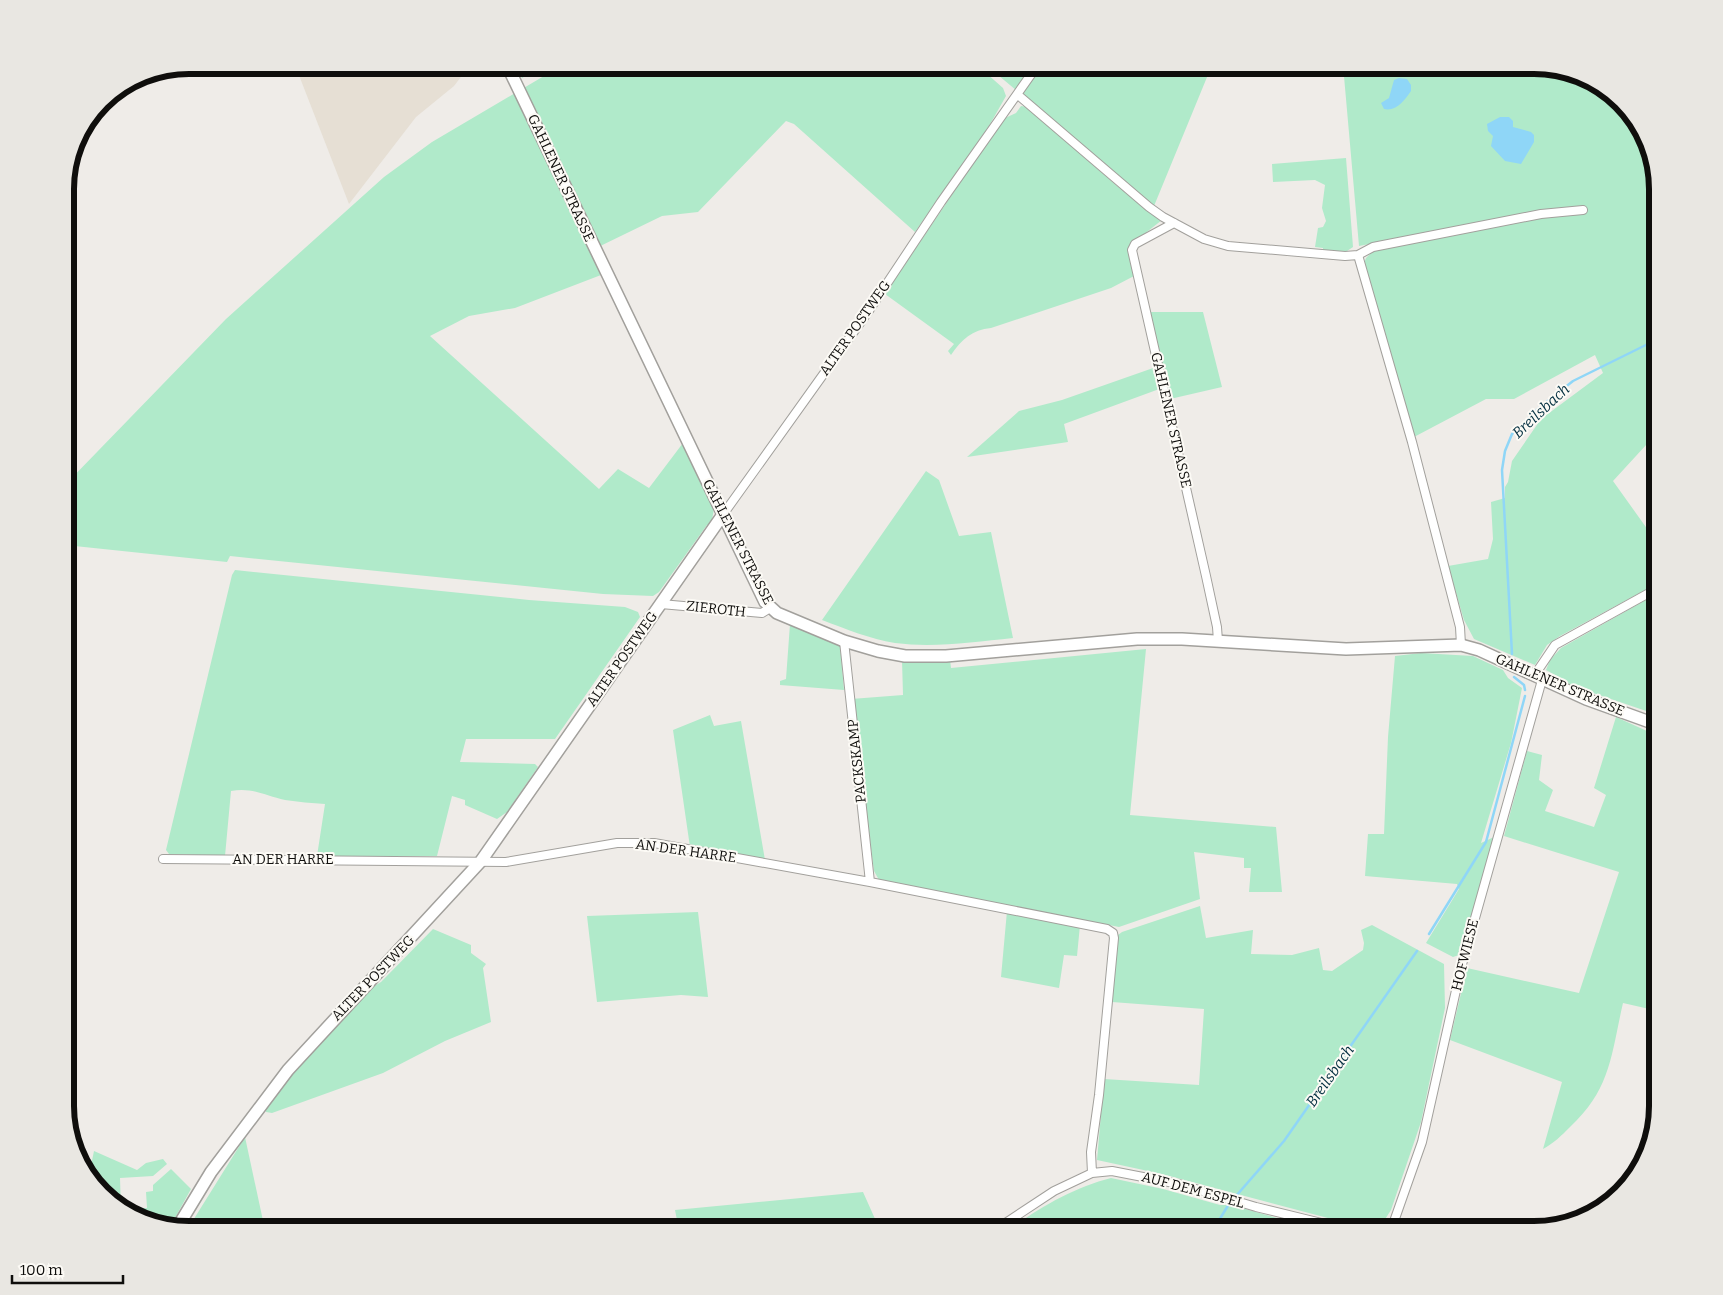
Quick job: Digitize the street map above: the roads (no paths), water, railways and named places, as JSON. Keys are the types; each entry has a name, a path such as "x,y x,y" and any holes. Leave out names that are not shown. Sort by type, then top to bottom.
{"main road":[{"name":"GAHLENER STRASSE","path":"511,74 722,516 770,608 777,613 844,641 878,651 905,656 946,656 1137,640 1346,649 1462,645 1480,650 1538,678 1649,721"},
{"name":"ALTER POSTWEG","path":"181,1221 211,1172 288,1070 481,861 722,516"}],"street":[{"name":"ALTER POSTWEG","path":"722,516 870,310 970,160 1032,74"},
{"path":"1018,94 1149,207 1204,239 1228,246 1312,254 1358,255 1373,247 1541,214 1583,210"},
{"name":"GAHLENER STRASSE","path":"1174,223 1135,244 1132,250 1212,601 1218,642"},
{"path":"1358,255 1412,442 1460,627 1462,645"},
{"name":"HOFWIESE","path":"1394,1221 1422,1142 1461,968 1538,678 1555,644 1649,593"},
{"name":"ZIEROTH","path":"662,604 762,613 770,608"},
{"name":"PACKSKAMP","path":"844,641 870,882"},
{"name":"AN DER HARRE","path":"163,859 519,861 617,843 654,843 870,882 1107,929 1112,933 1100,1085 1091,1152 1092,1173"},
{"name":"AUF DEM ESPEL","path":"1009,1221 1054,1191 1092,1173 1112,1171 1142,1176 1315,1221"}],"water":[{"path":"1399,78 1407,79 1411,85 1411,91 1396,107 1384,109 1381,103 1389,98 1394,80"},
{"path":"1500,117 1509,117 1513,121 1513,127 1531,132 1534,135 1534,142 1521,164 1505,161 1491,146 1493,136 1488,131 1487,124"}],"waterway":[{"name":"Breilsbach","path":"1512,654 1502,470 1505,451 1512,434 1540,407 1573,381 1649,343"},
{"name":"Breilsbach","path":"1514,677 1524,685 1525,690"},
{"name":"Breilsbach","path":"1429,934 1486,842 1525,696"},
{"name":"Breilsbach","path":"1236,1196 1284,1141 1417,951"},
{"name":"Breilsbach","path":"1219,1221 1229,1204"}]}
